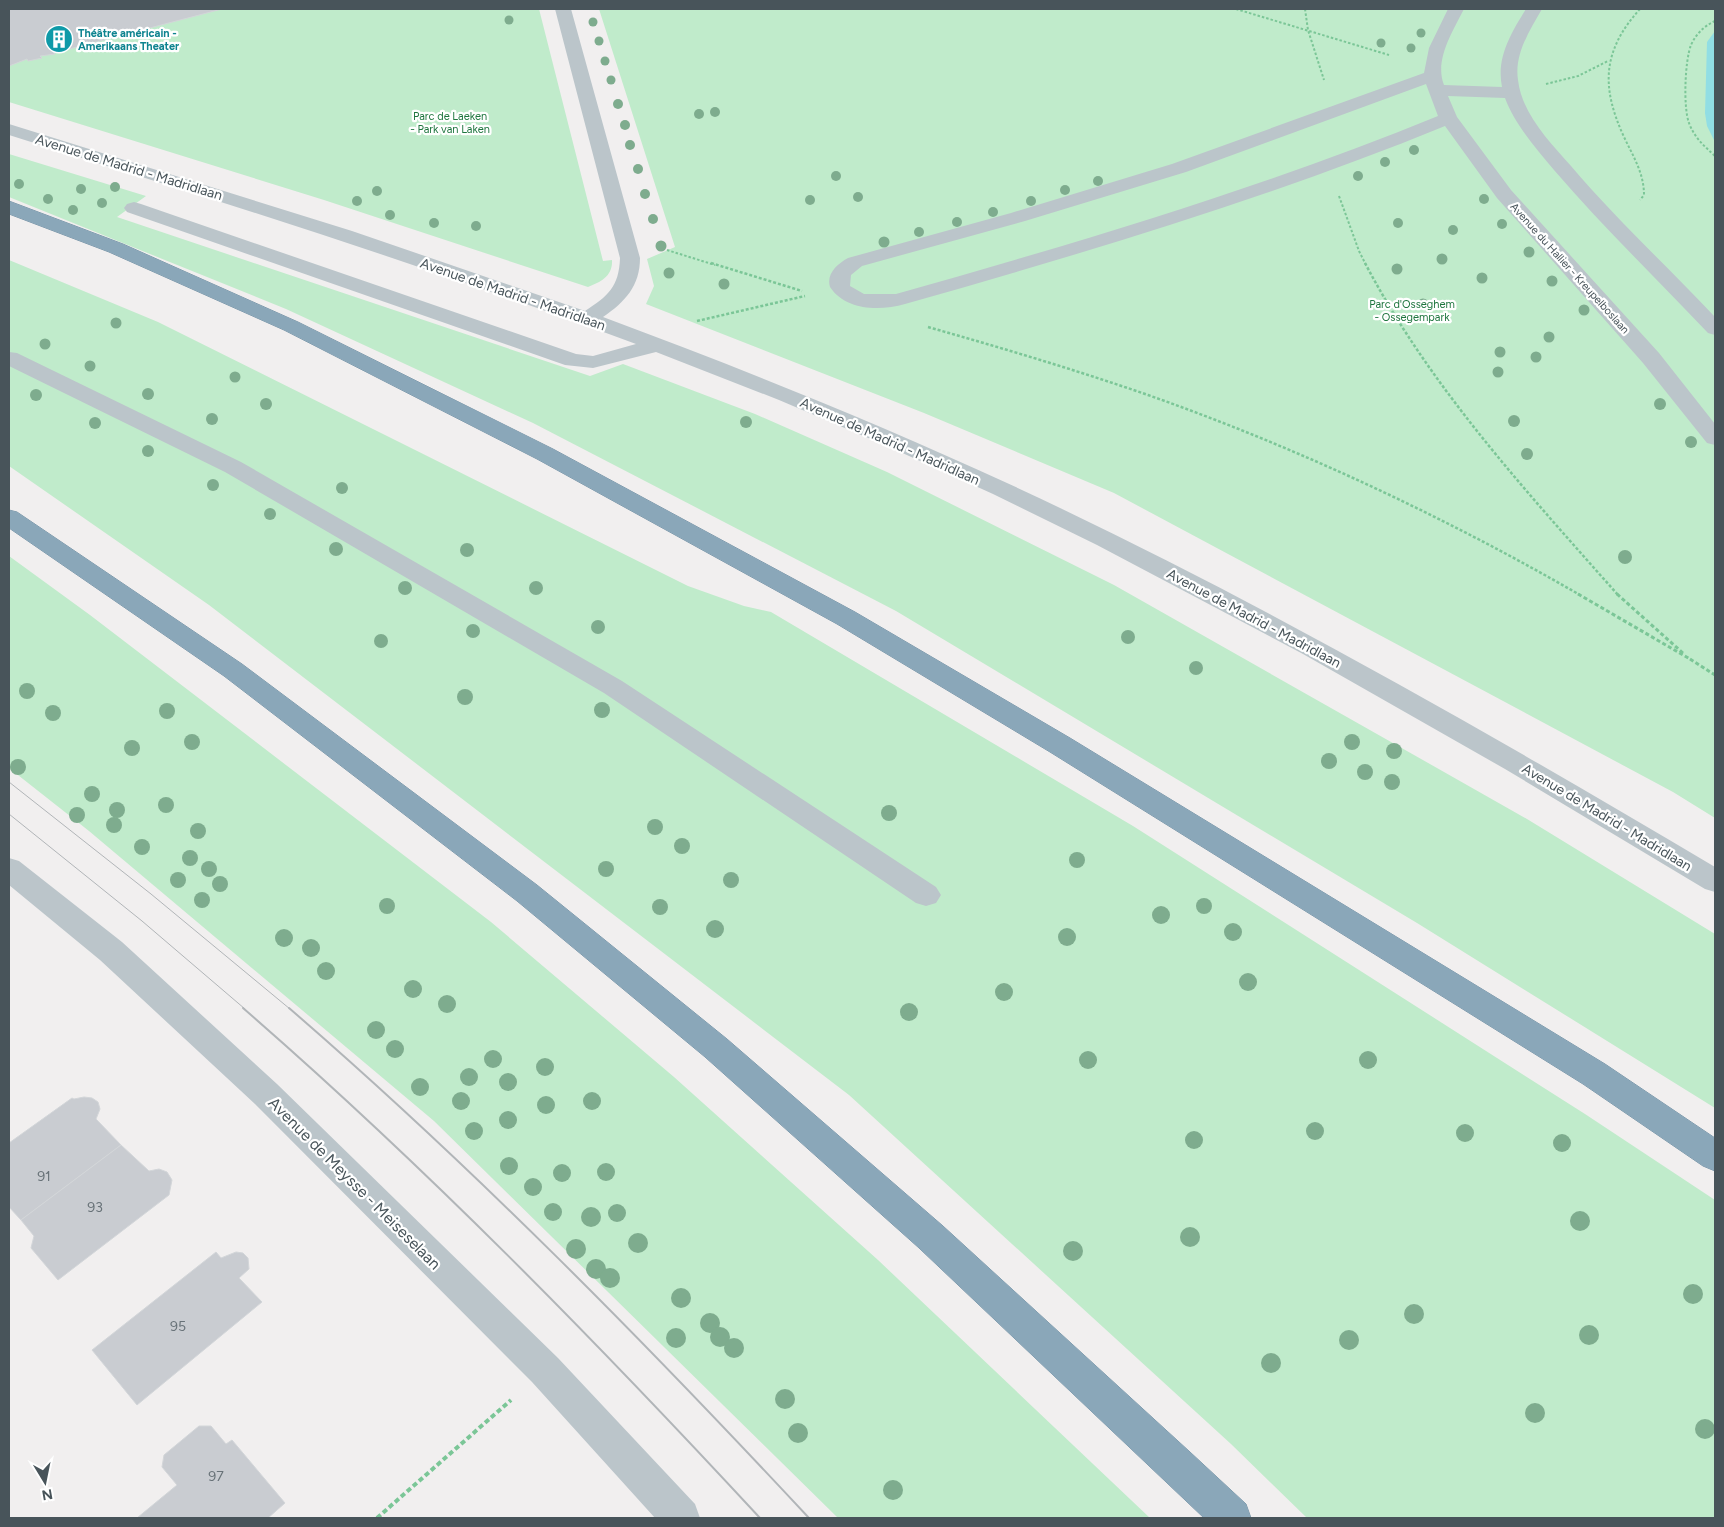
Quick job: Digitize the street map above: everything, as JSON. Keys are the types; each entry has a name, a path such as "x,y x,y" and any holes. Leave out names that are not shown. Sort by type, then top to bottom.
{"highway":[{"path":"9,207 116,248 291,326 545,454 855,623 1060,745 1594,1074 1715,1156"},
{"path":"9,222 379,372"},
{"path":"9,517 233,670 527,893 716,1048 931,1237 1178,1465 1232,1518"}],"street":[{"path":"563,9 630,258 631,272 629,281 614,299 588,319"},
{"path":"1434,78 1437,48 1456,9"},
{"path":"1534,9 1510,57 1508,69 1511,90 1523,117 1569,176 1715,329"},
{"path":"1448,118 1271,188 1161,224 898,300 885,302 864,301 840,288 838,281 839,274 845,267 855,262 989,227 1090,196 1234,149 1333,112 1434,78 1511,90"},
{"name":"Avenue du Hallier - Kreupelboslaan","path":"1434,78 1448,118 1504,194 1652,358 1715,438"},
{"name":"Avenue de Madrid - Madridlaan","path":"9,129 195,187 588,319 788,396 898,442 1184,580 1288,634 1516,762 1715,881"},
{"path":"134,208 573,360 584,362 602,360 657,346"},
{"path":"9,358 233,467 613,687 926,895"},
{"name":"Avenue de Meysse - Meiseselaan","path":"9,869 111,951 266,1094 545,1370 681,1518"}],"path":[{"path":"1236,9 1308,30 1434,78"},
{"path":"1305,9 1308,30 1333,112"},
{"path":"1602,212 1616,210 1639,201 1644,195 1643,177 1616,118 1611,99 1608,61 1614,42 1625,23 1640,9"},
{"path":"1715,21 1702,28 1692,43 1685,113 1691,133 1702,146 1715,156"},
{"path":"1511,90 1578,77 1595,70 1608,61"},
{"path":"1333,165 1342,207 1359,251 1384,299 1418,353 1486,442 1571,543 1621,598 1690,660"},
{"path":"624,237 814,294"},
{"path":"691,323 840,288"},
{"path":"922,326 1084,373 1182,408 1355,480 1443,522 1562,585 1715,675"},
{"path":"377,1518 545,1370"}],"green space":[{"name":"Parc de Laeken - Park van Laken","path":"9,9 539,9 603,261 612,260 612,266 605,278 588,287 324,200 9,102"},
{"name":"Parc d'Osseghem - Ossegempark","path":"599,9 1715,9 1715,818 1673,792 1114,493 924,413 646,304 654,286 647,259 675,247"},
{"path":"9,154 146,196 117,217 590,376 623,364 755,414 887,472 1114,585 1527,819 1715,934 1715,1108 1417,923 896,611 533,423 286,309 9,197"},
{"path":"9,260 158,322 688,586 744,606 771,612 1133,826 1585,1114 1715,1200 1715,1518 1307,1518 1231,1444 849,1095 209,605 9,466"},
{"path":"9,556 90,615 491,922 674,1077 878,1260 1150,1518 838,1518 434,1121 89,831 9,768"}],"water":[{"path":"1715,31 1715,142 1707,126 1705,113 1707,42"}],"building":[{"name":"Théâtre américain - Amerikaans Theater","path":"9,9 222,9 55,54 40,56 42,58 28,61 27,59 9,66"},
{"path":"72,1098 92,1098 98,1102 100,1109 96,1119 121,1145 21,1220 9,1207 9,1143"},
{"path":"121,1145 149,1171 159,1169 167,1172 172,1180 169,1195 58,1280 31,1248 34,1236 21,1220"},
{"path":"216,1252 221,1258 236,1252 243,1253 248,1258 249,1269 239,1278 262,1302 137,1405 92,1350"},
{"path":"199,1426 211,1426 226,1444 232,1440 285,1503 268,1518 137,1518 177,1485 162,1467 164,1455"}],"tram line":[{"path":"9,782 151,894 290,1009"},
{"path":"9,814 142,921 245,1009"},
{"path":"243,1008 378,1130 508,1256 572,1320 760,1518"},
{"path":"289,1008 491,1192 620,1320 809,1518"}],"place":[{"name":"Théâtre américain - Amerikaans Theater","path":"59,39"}]}
